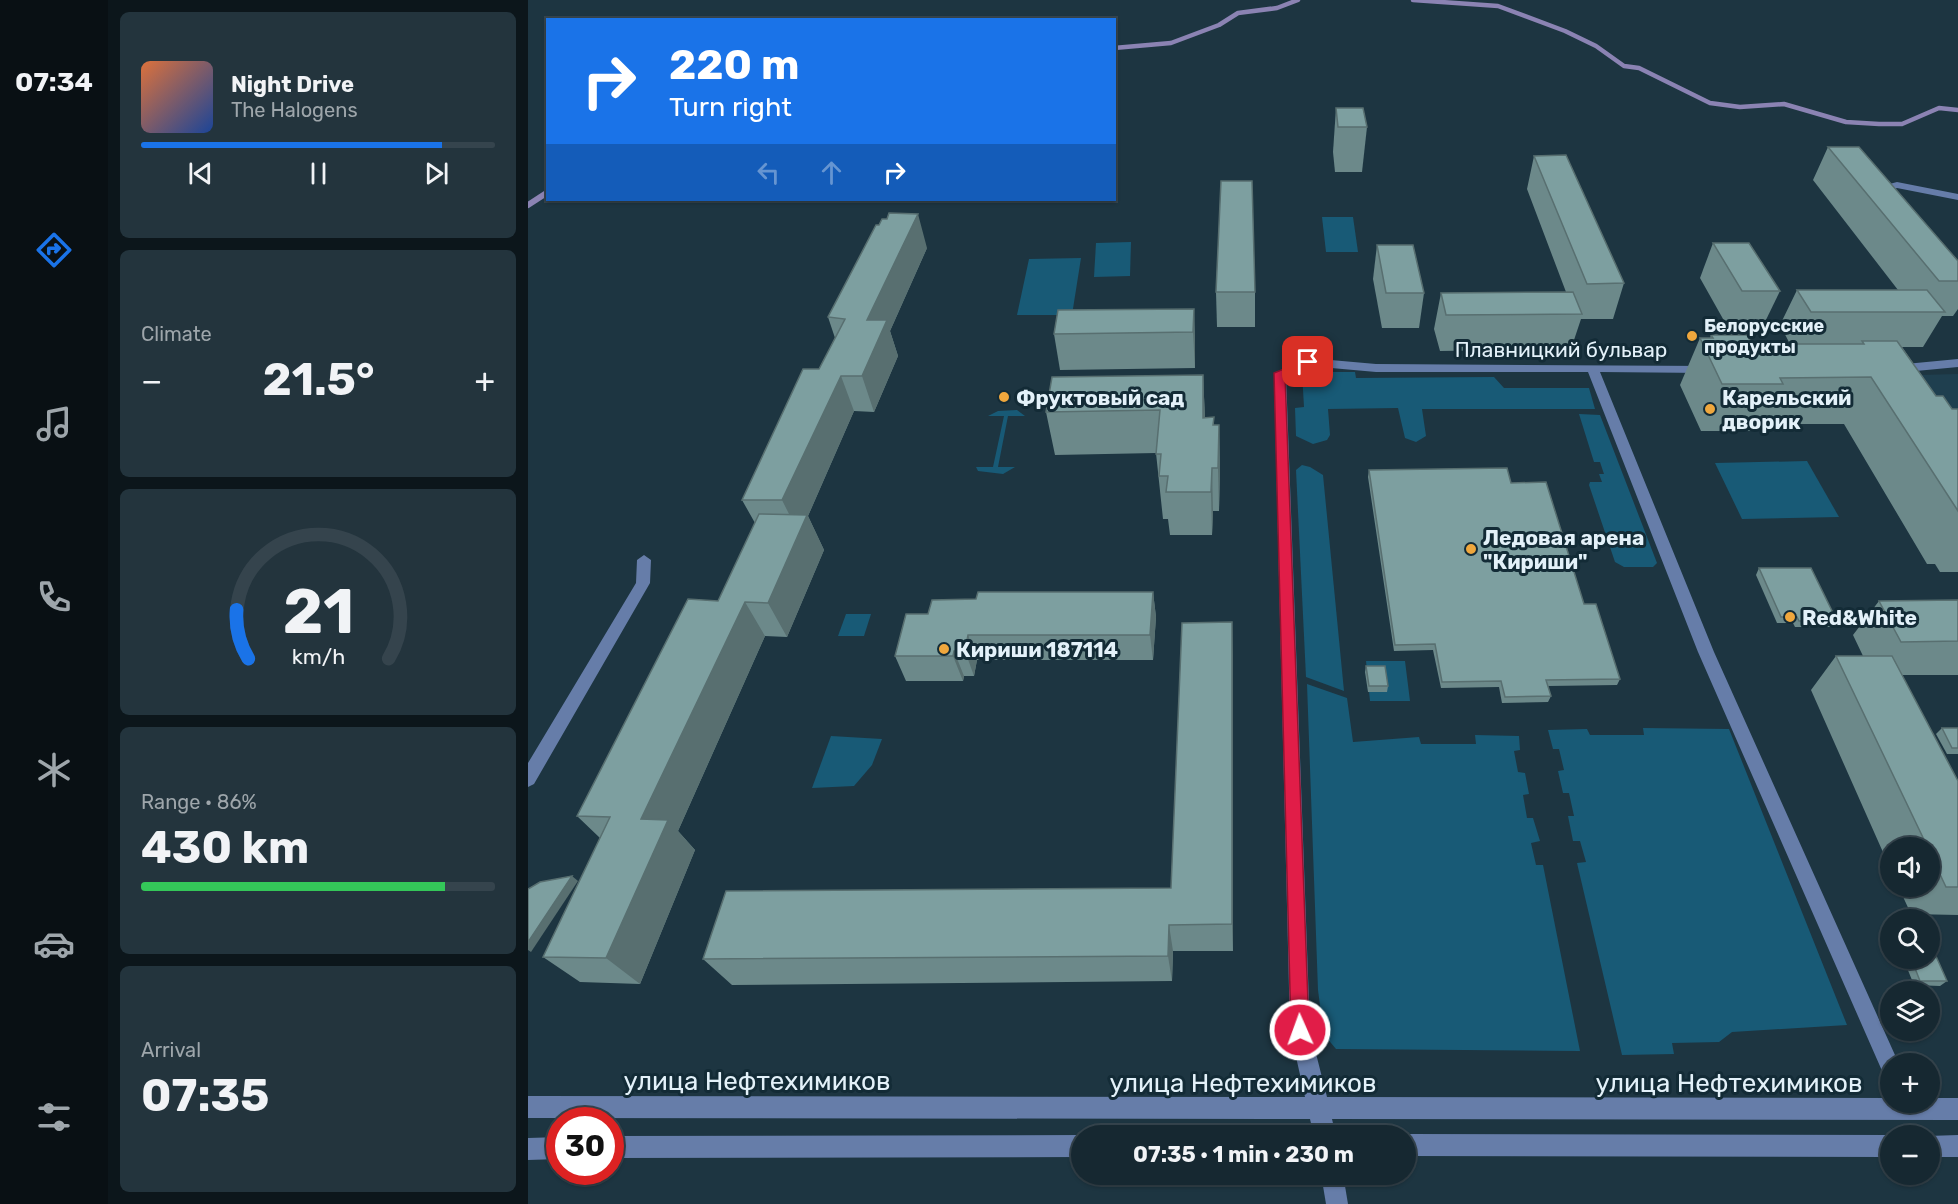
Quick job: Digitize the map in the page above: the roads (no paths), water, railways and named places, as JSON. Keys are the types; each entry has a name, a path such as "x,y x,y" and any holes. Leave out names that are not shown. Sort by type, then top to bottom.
{"street":[{"path":"1897,211 1884,191 1887,186 1910,186 1958,197"},
{"name":"Плавницкий бульвар","path":"1320,1110 1300,1030 1280,373 1308,362 1341,367 1724,369"},
{"path":"1882,369 1958,363"},
{"path":"1593,370 1706,652 1884,1053"},
{"path":"528,779 643,583 644,560"},
{"name":"улица Нефтехимиков","path":"528,1107 1320,1110 1880,1106"},
{"name":"улица Нефтехимиков","path":"1940,1108 1958,1109"},
{"path":"1320,1110 1322,1125"},
{"path":"1416,1145 1880,1146"},
{"path":"624,1147 1071,1146"},
{"path":"1940,1146 1958,1146"},
{"path":"528,1149 546,1148"},
{"path":"1334,1185 1337,1204"}],"waterway":[{"path":"1116,48 1171,43 1219,25 1238,13 1277,8 1298,0"},
{"path":"1413,0 1498,6 1565,31 1596,46 1624,66 1639,68 1710,103 1740,107 1784,104 1846,122 1879,124 1902,124 1939,108 1958,110"},
{"path":"528,205 546,193"}],"place":[{"name":"Белорусские продукты","path":"1692,336"},
{"name":"Фруктовый сад","path":"1004,397"},
{"name":"Карельский дворик","path":"1710,409"},
{"name":"Ледовая арена \"Кириши\"","path":"1471,549"},
{"name":"Red&White","path":"1790,617"},
{"name":"Кириши 187114","path":"944,649"}]}
